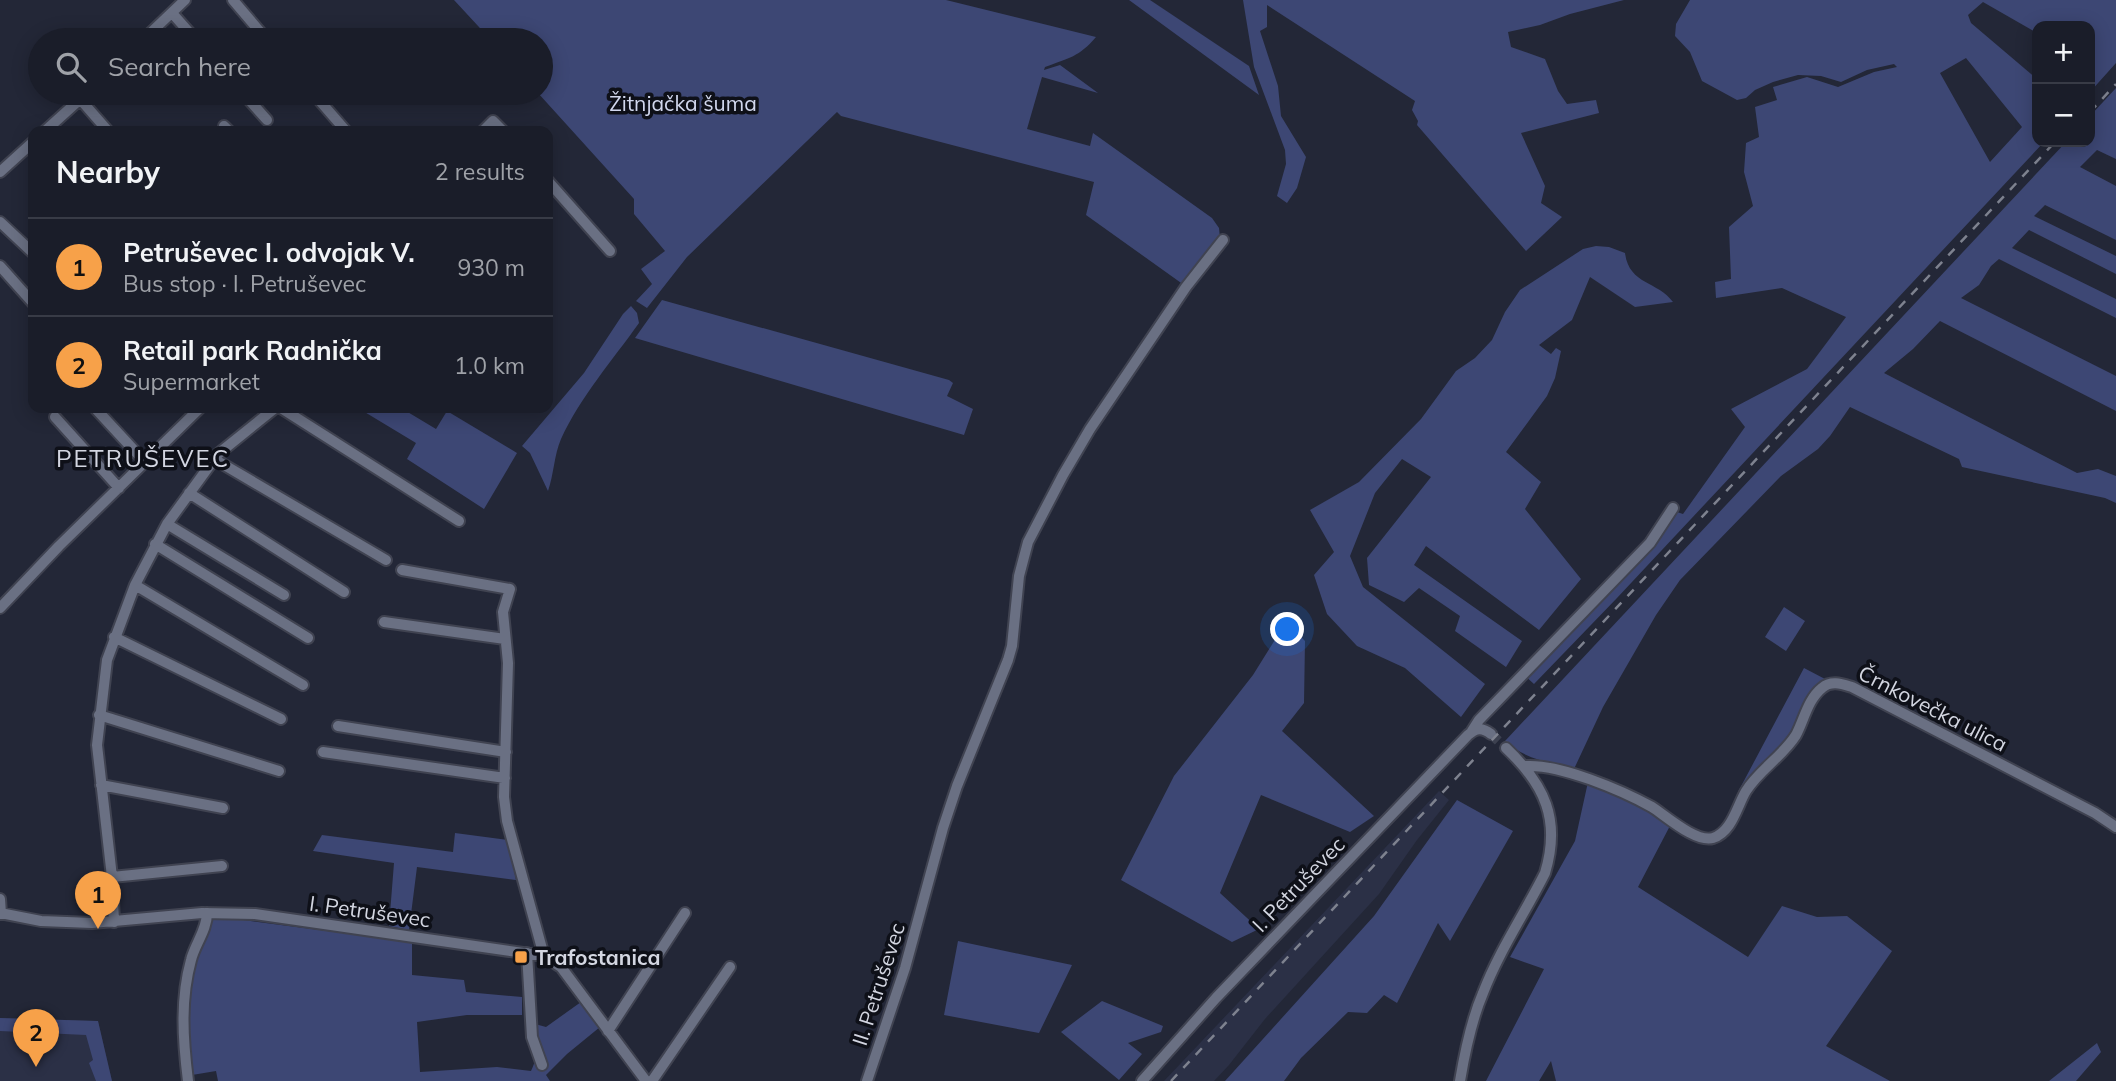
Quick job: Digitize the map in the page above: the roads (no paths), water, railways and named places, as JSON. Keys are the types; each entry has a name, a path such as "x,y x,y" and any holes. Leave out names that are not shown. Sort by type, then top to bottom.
{"street":[{"path":"156,28 185,0"},
{"path":"233,0 257,28"},
{"path":"172,13 185,28"},
{"path":"50,126 73,105"},
{"path":"89,105 104,126"},
{"path":"254,105 267,120"},
{"path":"323,105 342,126"},
{"path":"0,172 28,147"},
{"path":"553,187 610,251"},
{"path":"0,222 28,248"},
{"name":"II. Petruševec","path":"867,1081 905,968 957,786 1008,660 1012,646 1019,576 1028,542 1090,429 1186,286 1223,240"},
{"path":"0,266 28,297"},
{"path":"100,413 144,461"},
{"path":"0,608 195,413"},
{"path":"114,922 112,877 97,745 107,660 114,637 135,585 167,524 214,459 269,413"},
{"path":"289,413 459,521"},
{"path":"55,417 119,488"},
{"path":"214,459 386,559"},
{"path":"189,493 344,592"},
{"name":"I. Petruševec","path":"1142,1081 1216,998 1472,731 1541,653 1650,542 1672,508"},
{"path":"167,524 284,595"},
{"path":"155,544 308,638"},
{"path":"402,570 510,589 503,612 508,663 505,778 507,821 544,956 561,967 646,1081"},
{"path":"135,585 303,685"},
{"path":"384,622 505,639"},
{"path":"114,637 281,719"},
{"name":"Črnkovečka ulica","path":"1526,766 1542,765 1563,770 1651,807 1690,833 1706,839 1713,838 1730,825 1747,789 1795,736 1810,704 1822,687 1840,683 2115,823"},
{"path":"99,715 279,771"},
{"path":"338,726 506,752"},
{"path":"1472,731 1482,729 1491,734"},
{"path":"1460,1081 1467,1040 1482,995 1494,967 1545,873 1550,857 1552,830 1542,792 1526,766 1506,748"},
{"path":"323,752 505,778"},
{"path":"101,785 223,808"},
{"path":"112,877 222,866"},
{"path":"0,899 1,913"},
{"name":"I. Petruševec","path":"1,913 41,921 92,923 207,913 255,914 544,956"},
{"path":"188,1081 183,1042 183,996 191,958 207,921 207,913"},
{"path":"608,1031 685,913"},
{"path":"527,953 532,1037 542,1065"},
{"path":"652,1081 730,967"}],"tunnel":[{"path":"1491,734 1506,748"}],"railway":[{"path":"2095,107 2116,84"},
{"path":"1171,1081 2050,147"}],"place":[{"name":"Petruševec I. odvojak V.","path":"98,929"},
{"name":"Trafostanica","path":"521,957"},
{"name":"Retail park Radnička","path":"36,1067"}],"district":[{"name":"PETRUŠEVEC","path":"143,458"}],"park label":[{"name":"Žitnjačka šuma","path":"683,103"}]}
